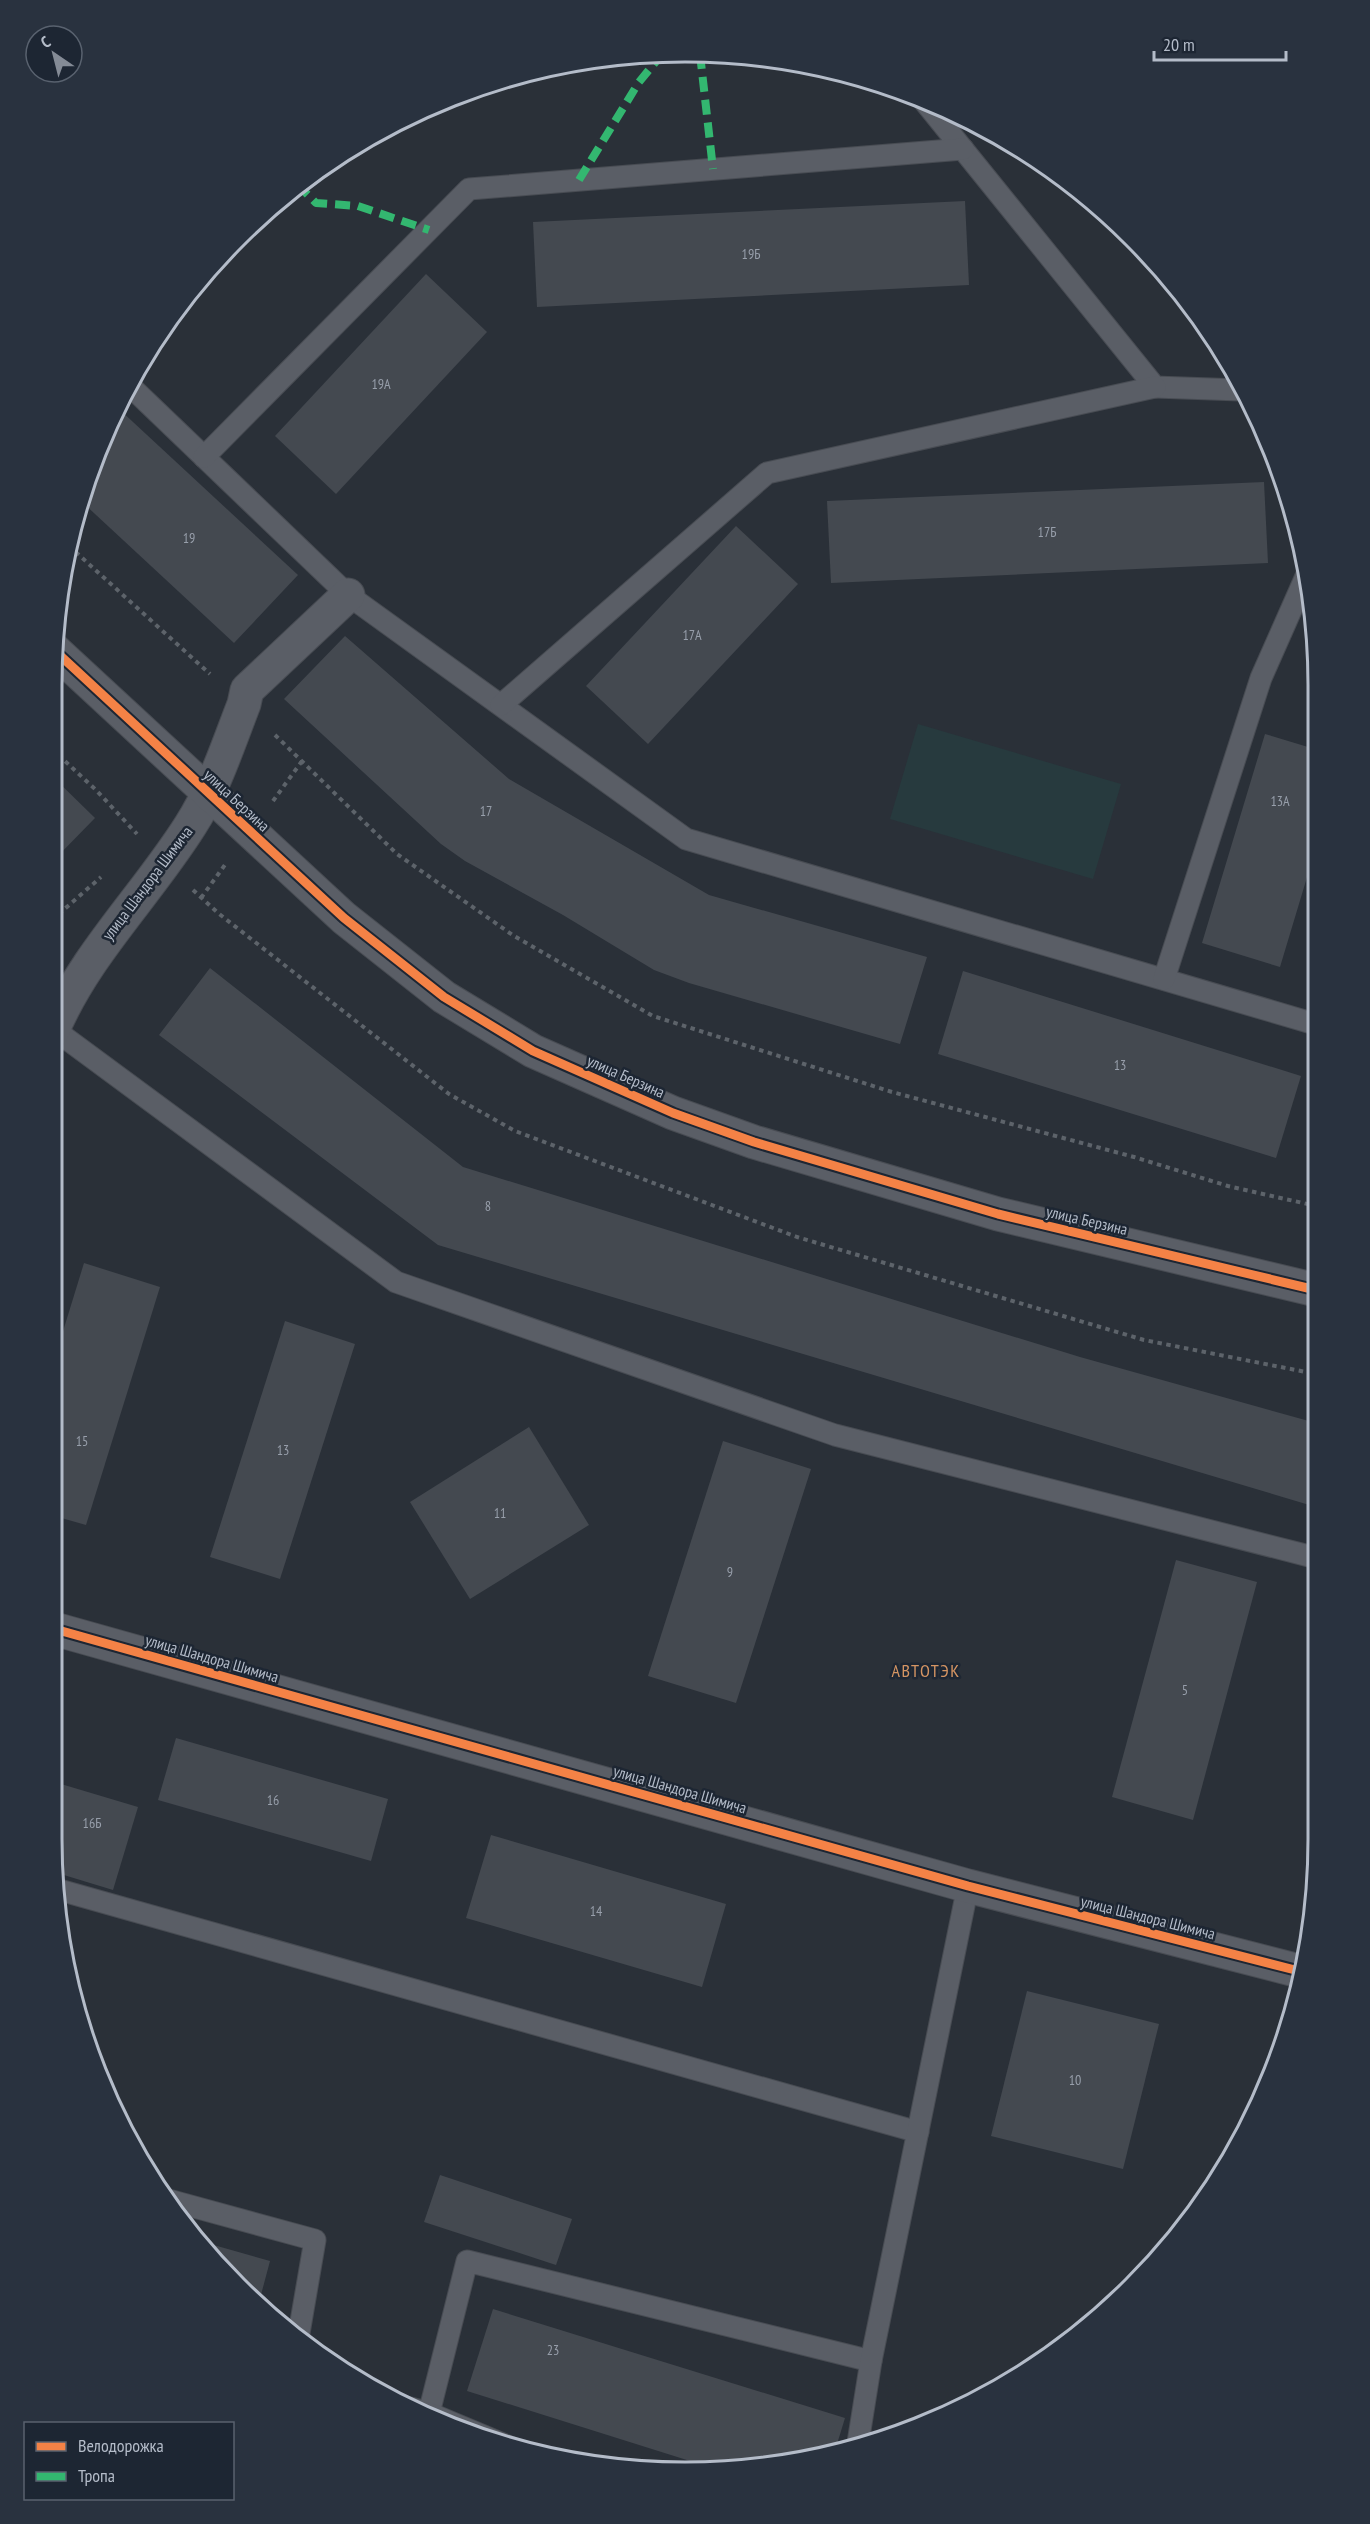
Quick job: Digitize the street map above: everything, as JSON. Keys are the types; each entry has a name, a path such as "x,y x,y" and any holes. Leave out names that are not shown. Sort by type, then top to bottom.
{"street":[{"name":"улица Шандора Шимича","path":"62,1008 85,969 181,840 208,793 244,704 247,690 348,595"},
{"name":"улица Берзина","path":"63,658 344,918 444,997 533,1051 673,1113 754,1142 998,1214 1308,1288"},
{"name":"улица Шандора Шимича","path":"62,1631 968,1886 1295,1970"}],"lane":[{"path":"934,114 1155,387"},
{"path":"204,457 469,189 963,149"},
{"path":"501,705 767,473 1155,387 1234,390"},
{"path":"135,391 348,595 686,839 1308,1022"},
{"path":"1164,979 1261,678 1301,588"},
{"path":"62,1035 396,1282 835,1435 1308,1556"},
{"path":"859,2437 872,2361 968,1886"},
{"path":"64,1891 918,2132"},
{"path":"179,2203 315,2240 300,2329"},
{"path":"422,2404 467,2261 872,2361"}],"path":[{"path":"76,552 244,704 397,854 514,936 653,1016 892,1092 1134,1157 1228,1186 1308,1204"},
{"path":"62,911 110,869"}],"green space":[{"path":"918,724 1121,784 1093,879 890,819"}],"building":[{"path":"965,201 969,285 537,307 533,222"},
{"path":"426,274 487,332 336,494 275,436"},
{"path":"124,414 298,575 234,643 88,508 109,446"},
{"path":"1264,482 1268,563 831,583 827,501"},
{"path":"736,526 798,584 648,744 586,686"},
{"path":"345,636 509,779 709,895 927,957 900,1044 689,983 654,970 563,915 465,861 441,844 284,699"},
{"path":"1265,734 1308,747 1308,874 1280,967 1202,943"},
{"path":"62,786 95,818 62,852"},
{"path":"210,968 463,1167 1080,1357 1308,1421 1308,1505 438,1245 159,1035"},
{"path":"963,971 1301,1076 1276,1158 938,1054"},
{"path":"84,1263 160,1287 86,1525 62,1518 62,1334"},
{"path":"285,1321 355,1344 280,1579 210,1557"},
{"path":"529,1427 589,1525 470,1599 410,1502"},
{"path":"723,1441 811,1469 736,1703 648,1676"},
{"path":"1176,1560 1257,1582 1193,1820 1112,1797"},
{"path":"176,1738 388,1799 371,1861 158,1800"},
{"path":"62,1784 138,1807 113,1890 63,1875"},
{"path":"491,1835 726,1904 702,1987 466,1918"},
{"path":"1027,1991 1159,2024 1123,2169 991,2136"},
{"path":"440,2175 572,2219 556,2265 424,2222"},
{"path":"211,2244 270,2261 261,2296"},
{"path":"493,2309 845,2418 837,2443 807,2451 766,2457 693,2462 467,2391"}],"marked path":[{"path":"701,62 713,169"},
{"path":"579,180 639,82 655,63"},
{"path":"304,191 316,203 358,206 429,230"}],"cycle path":[{"path":"63,658 344,918 444,997 533,1051 673,1113 754,1142 998,1214 1308,1288"},
{"path":"62,1631 968,1886 1295,1970"}],"district":[{"name":"АВТОТЭК","path":"926,1671"}]}
